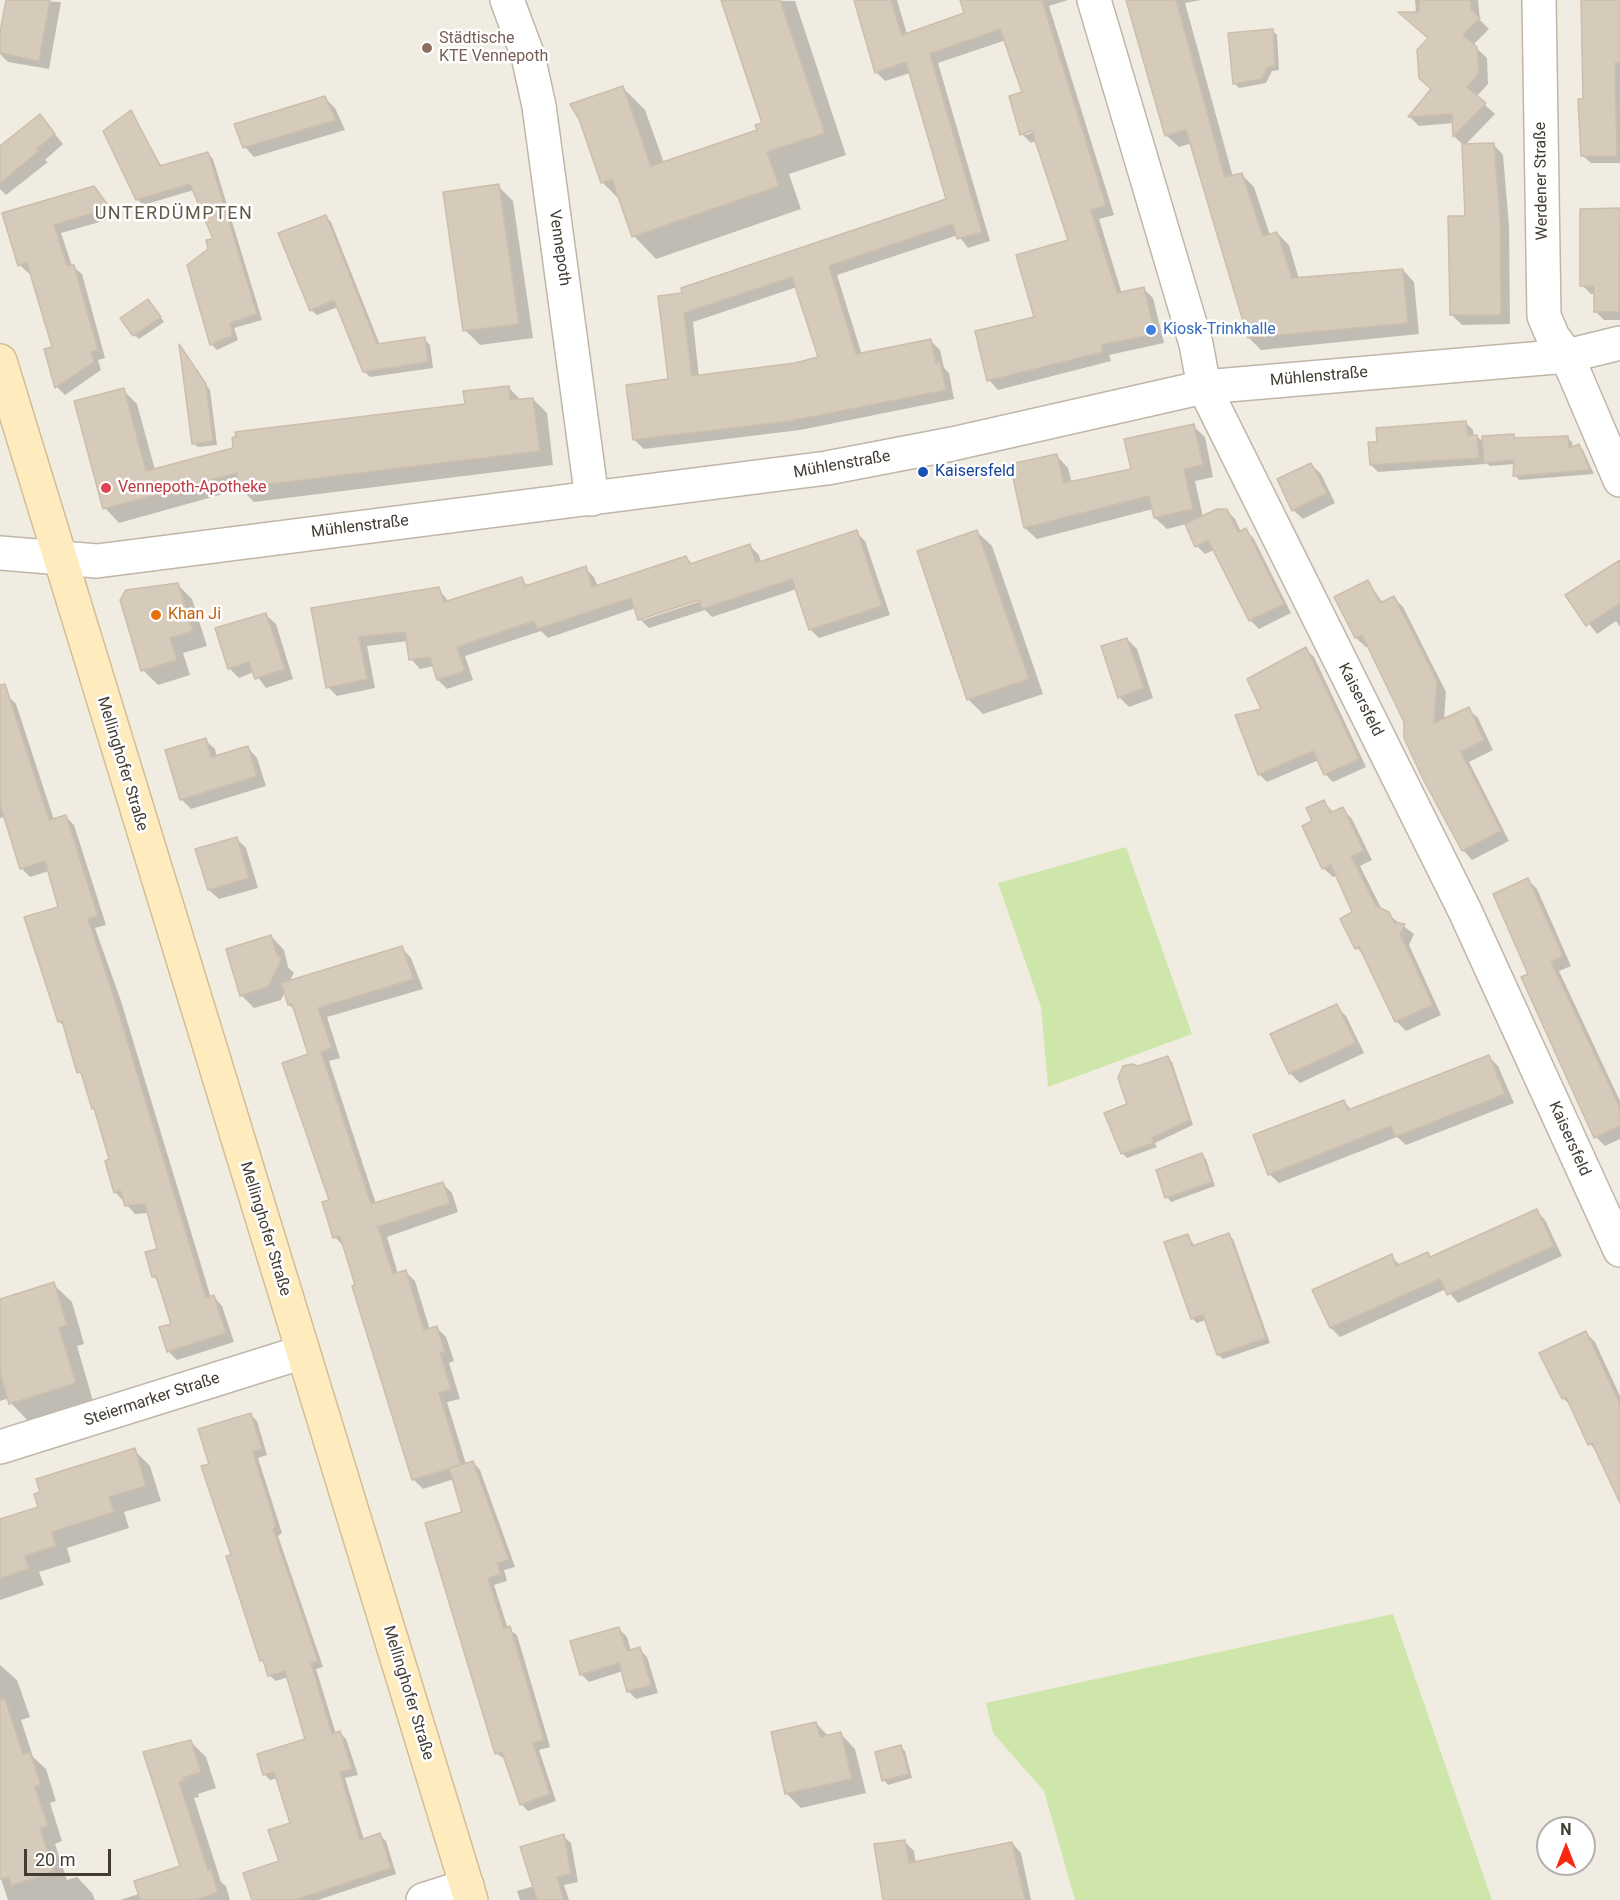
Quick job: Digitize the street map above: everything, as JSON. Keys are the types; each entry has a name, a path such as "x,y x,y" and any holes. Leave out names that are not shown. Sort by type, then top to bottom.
{"main road":[{"name":"Mellinghofer Straße","path":"0,361 469,1893"}],"street":[{"name":"Vennepoth","path":"507,0 528,56 539,106 592,499"},
{"name":"Kaisersfeld","path":"1094,0 1196,344 1204,387 1465,911 1620,1250"},
{"name":"Werdener Straße","path":"1539,0 1544,316 1553,338 1567,356 1620,480"},
{"name":"Mühlenstraße","path":"59,558 97,561 592,499 848,464 1049,423 1204,387 1567,356 1620,344"},
{"path":"0,553 59,558"},
{"name":"Steiermarker Straße","path":"0,1447 303,1352"},
{"path":"423,1900 469,1893"}],"green space":[{"path":"1126,847 1192,1034 1048,1087 1041,1007 998,883"},
{"path":"1393,1614 1492,1900 1075,1900 1044,1791 993,1733 986,1703"}],"building":[{"path":"6,0 50,0 39,61 0,53 0,32"},
{"path":"721,0 780,0 825,133 767,152 779,186 632,237 612,179 601,183 579,119 570,104 623,86 651,166 757,130 755,125 762,123"},
{"path":"854,0 891,0 902,35 964,13 960,0 1042,0 1106,205 1091,210 1117,293 1144,287 1155,334 1101,345 1103,352 987,381 975,331 1034,317 1016,255 1068,240 1032,131 1020,135 1009,96 1022,92 1000,29 930,54 982,232 957,239 953,224 829,266 856,354 931,339 936,363 940,362 946,390 790,421 633,440 626,385 668,379 658,296 682,293 681,288 946,199 906,62 875,73","holes":["792,277 818,357 795,363 692,376 684,313"]},
{"path":"1126,0 1176,0 1225,177 1242,173 1263,236 1277,232 1292,278 1403,269 1408,323 1248,338 1186,130 1165,136"},
{"path":"1419,0 1470,0 1471,9 1480,18 1463,35 1477,47 1479,74 1467,87 1486,103 1453,137 1452,114 1408,117 1431,89 1419,78 1417,50 1428,38 1398,12 1419,12"},
{"path":"1581,0 1620,0 1620,63 1615,63 1617,156 1581,156 1578,99 1583,99"},
{"path":"1273,29 1275,66 1268,67 1261,79 1233,84 1228,33"},
{"path":"325,96 336,120 243,148 234,124"},
{"path":"131,110 160,166 208,152 257,314 230,323 233,335 210,345 187,265 208,249 206,240 213,239 190,184 136,200 103,131"},
{"path":"40,114 55,134 37,149 39,151 0,183 0,146"},
{"path":"1494,143 1500,215 1501,315 1450,315 1448,216 1465,216 1462,144"},
{"path":"499,184 519,324 463,331 443,192"},
{"path":"94,186 110,208 54,225 67,265 74,265 98,350 91,352 94,362 55,388 44,349 52,347 27,263 18,266 2,213"},
{"path":"1620,208 1619,312 1594,312 1594,286 1580,286 1580,209"},
{"path":"326,215 377,344 425,337 428,362 363,372 334,300 310,311 278,233"},
{"path":"148,299 161,317 133,336 120,318"},
{"path":"179,344 206,384 213,441 192,444"},
{"path":"509,386 510,400 533,398 540,451 238,488 237,473 103,509 74,401 124,388 146,471 233,448 232,438 236,436 235,432 465,404 463,391"},
{"path":"1466,421 1468,436 1477,435 1479,458 1370,465 1368,442 1377,442 1376,428"},
{"path":"1194,424 1203,465 1184,469 1193,509 1154,518 1149,496 1024,528 1010,464 1057,454 1064,483 1131,469 1124,439"},
{"path":"1514,434 1514,438 1568,436 1569,448 1579,444 1590,470 1513,476 1514,460 1484,463 1482,436"},
{"path":"1311,463 1327,493 1292,511 1277,479"},
{"path":"1217,509 1227,509 1238,532 1246,528 1284,604 1249,621 1208,540 1195,547 1185,524"},
{"path":"857,530 882,606 809,630 792,579 702,609 699,600 638,620 631,598 537,629 534,621 457,647 465,671 437,680 430,657 409,660 405,632 359,637 367,679 326,688 311,608 439,587 444,602 522,577 525,586 586,566 592,587 686,556 690,564 750,544 756,563"},
{"path":"977,530 1029,679 967,700 917,551"},
{"path":"1620,560 1620,603 1586,626 1565,595"},
{"path":"1368,580 1380,603 1394,596 1437,681 1434,723 1469,707 1484,740 1461,752 1501,831 1462,851 1423,779 1404,738 1404,722 1362,635 1355,638 1334,597"},
{"name":"Khan Ji","path":"178,583 193,631 170,638 177,660 141,671 120,600 126,590"},
{"path":"266,613 285,669 255,679 249,662 228,669 215,628"},
{"path":"1127,638 1144,688 1118,698 1101,646"},
{"path":"1306,647 1359,759 1324,775 1313,751 1258,775 1235,715 1261,709 1247,679"},
{"path":"5,684 49,820 66,815 98,916 88,919 206,1298 214,1295 226,1333 167,1352 159,1327 171,1324 156,1276 152,1277 145,1252 157,1249 145,1204 125,1206 120,1190 114,1193 105,1161 109,1159 94,1108 92,1109 81,1072 77,1073 62,1021 58,1022 24,917 58,907 45,861 20,869 0,804 0,685"},
{"path":"206,738 211,757 248,746 257,776 180,800 165,750"},
{"path":"1324,800 1330,813 1343,807 1364,851 1351,856 1376,906 1389,912 1394,922 1405,924 1400,934 1433,1005 1395,1022 1359,947 1355,949 1340,919 1352,912 1331,865 1322,869 1302,826 1312,821 1306,808"},
{"path":"237,837 249,878 208,890 195,849"},
{"path":"1528,878 1563,956 1551,962 1620,1108 1620,1126 1594,1138 1521,977 1528,974 1493,894"},
{"path":"271,935 277,955 282,958 268,987 240,996 226,949"},
{"path":"402,946 414,979 318,1008 332,1048 321,1052 371,1204 443,1182 450,1203 378,1227 393,1274 406,1270 424,1330 437,1326 445,1352 440,1353 451,1389 439,1393 461,1465 412,1480 352,1286 355,1285 340,1236 333,1238 322,1202 329,1200 282,1063 308,1054 292,1004 288,1005 281,983"},
{"path":"1337,1004 1356,1043 1289,1074 1270,1034"},
{"path":"1489,1055 1505,1094 1395,1137 1391,1126 1268,1175 1253,1135 1344,1100 1348,1110"},
{"path":"1168,1056 1190,1120 1152,1138 1154,1143 1121,1154 1104,1113 1127,1104 1118,1078 1123,1066 1132,1064 1138,1066"},
{"path":"1202,1153 1212,1182 1165,1198 1156,1170"},
{"path":"1537,1209 1554,1246 1447,1295 1440,1279 1330,1328 1312,1290 1392,1254 1396,1266 1428,1252 1430,1257"},
{"path":"1229,1233 1266,1338 1217,1355 1203,1315 1191,1319 1164,1242 1188,1234 1192,1246"},
{"path":"54,1282 67,1325 59,1328 76,1383 9,1404 0,1372 0,1299"},
{"path":"1586,1331 1620,1404 1620,1503 1592,1443 1588,1445 1566,1397 1562,1399 1539,1353"},
{"path":"251,1413 262,1449 253,1452 276,1526 273,1529 318,1661 311,1663 332,1734 340,1731 352,1769 340,1772 360,1840 380,1833 391,1868 295,1900 252,1900 243,1873 279,1861 268,1830 290,1823 274,1772 263,1775 257,1754 305,1739 285,1671 268,1676 263,1660 260,1661 226,1556 231,1555 201,1466 209,1464 198,1429"},
{"path":"135,1448 146,1486 109,1497 114,1512 52,1532 56,1546 25,1556 29,1569 0,1578 0,1519 38,1507 34,1494 40,1492 36,1479"},
{"path":"473,1461 509,1560 497,1563 501,1574 488,1578 504,1629 510,1626 544,1740 533,1743 550,1794 520,1805 502,1752 495,1754 425,1523 462,1512 449,1468"},
{"path":"619,1627 627,1651 640,1647 651,1685 627,1692 619,1663 580,1675 570,1641"},
{"path":"0,1699 5,1699 23,1754 30,1752 41,1785 35,1787 48,1826 40,1828 54,1871 11,1886 9,1877 0,1879"},
{"path":"816,1722 820,1737 841,1732 852,1779 785,1794 771,1732"},
{"path":"191,1740 201,1772 183,1778 184,1781 179,1782 208,1870 211,1869 218,1892 196,1900 140,1900 134,1881 180,1866 143,1752"},
{"path":"901,1745 909,1774 882,1781 875,1752"},
{"path":"564,1834 571,1874 557,1877 564,1900 537,1900 520,1847"},
{"path":"905,1840 909,1863 1012,1842 1025,1900 883,1900 874,1844"}],"place":[{"name":"Städtische KTE Vennepoth","path":"427,48"},
{"name":"Kiosk-Trinkhalle","path":"1151,330"},
{"name":"Kaisersfeld","path":"923,472"},
{"name":"Vennepoth-Apotheke","path":"106,488"},
{"name":"Khan Ji","path":"156,615"}],"district":[{"name":"UNTERDÜMPTEN","path":"174,214"}]}
